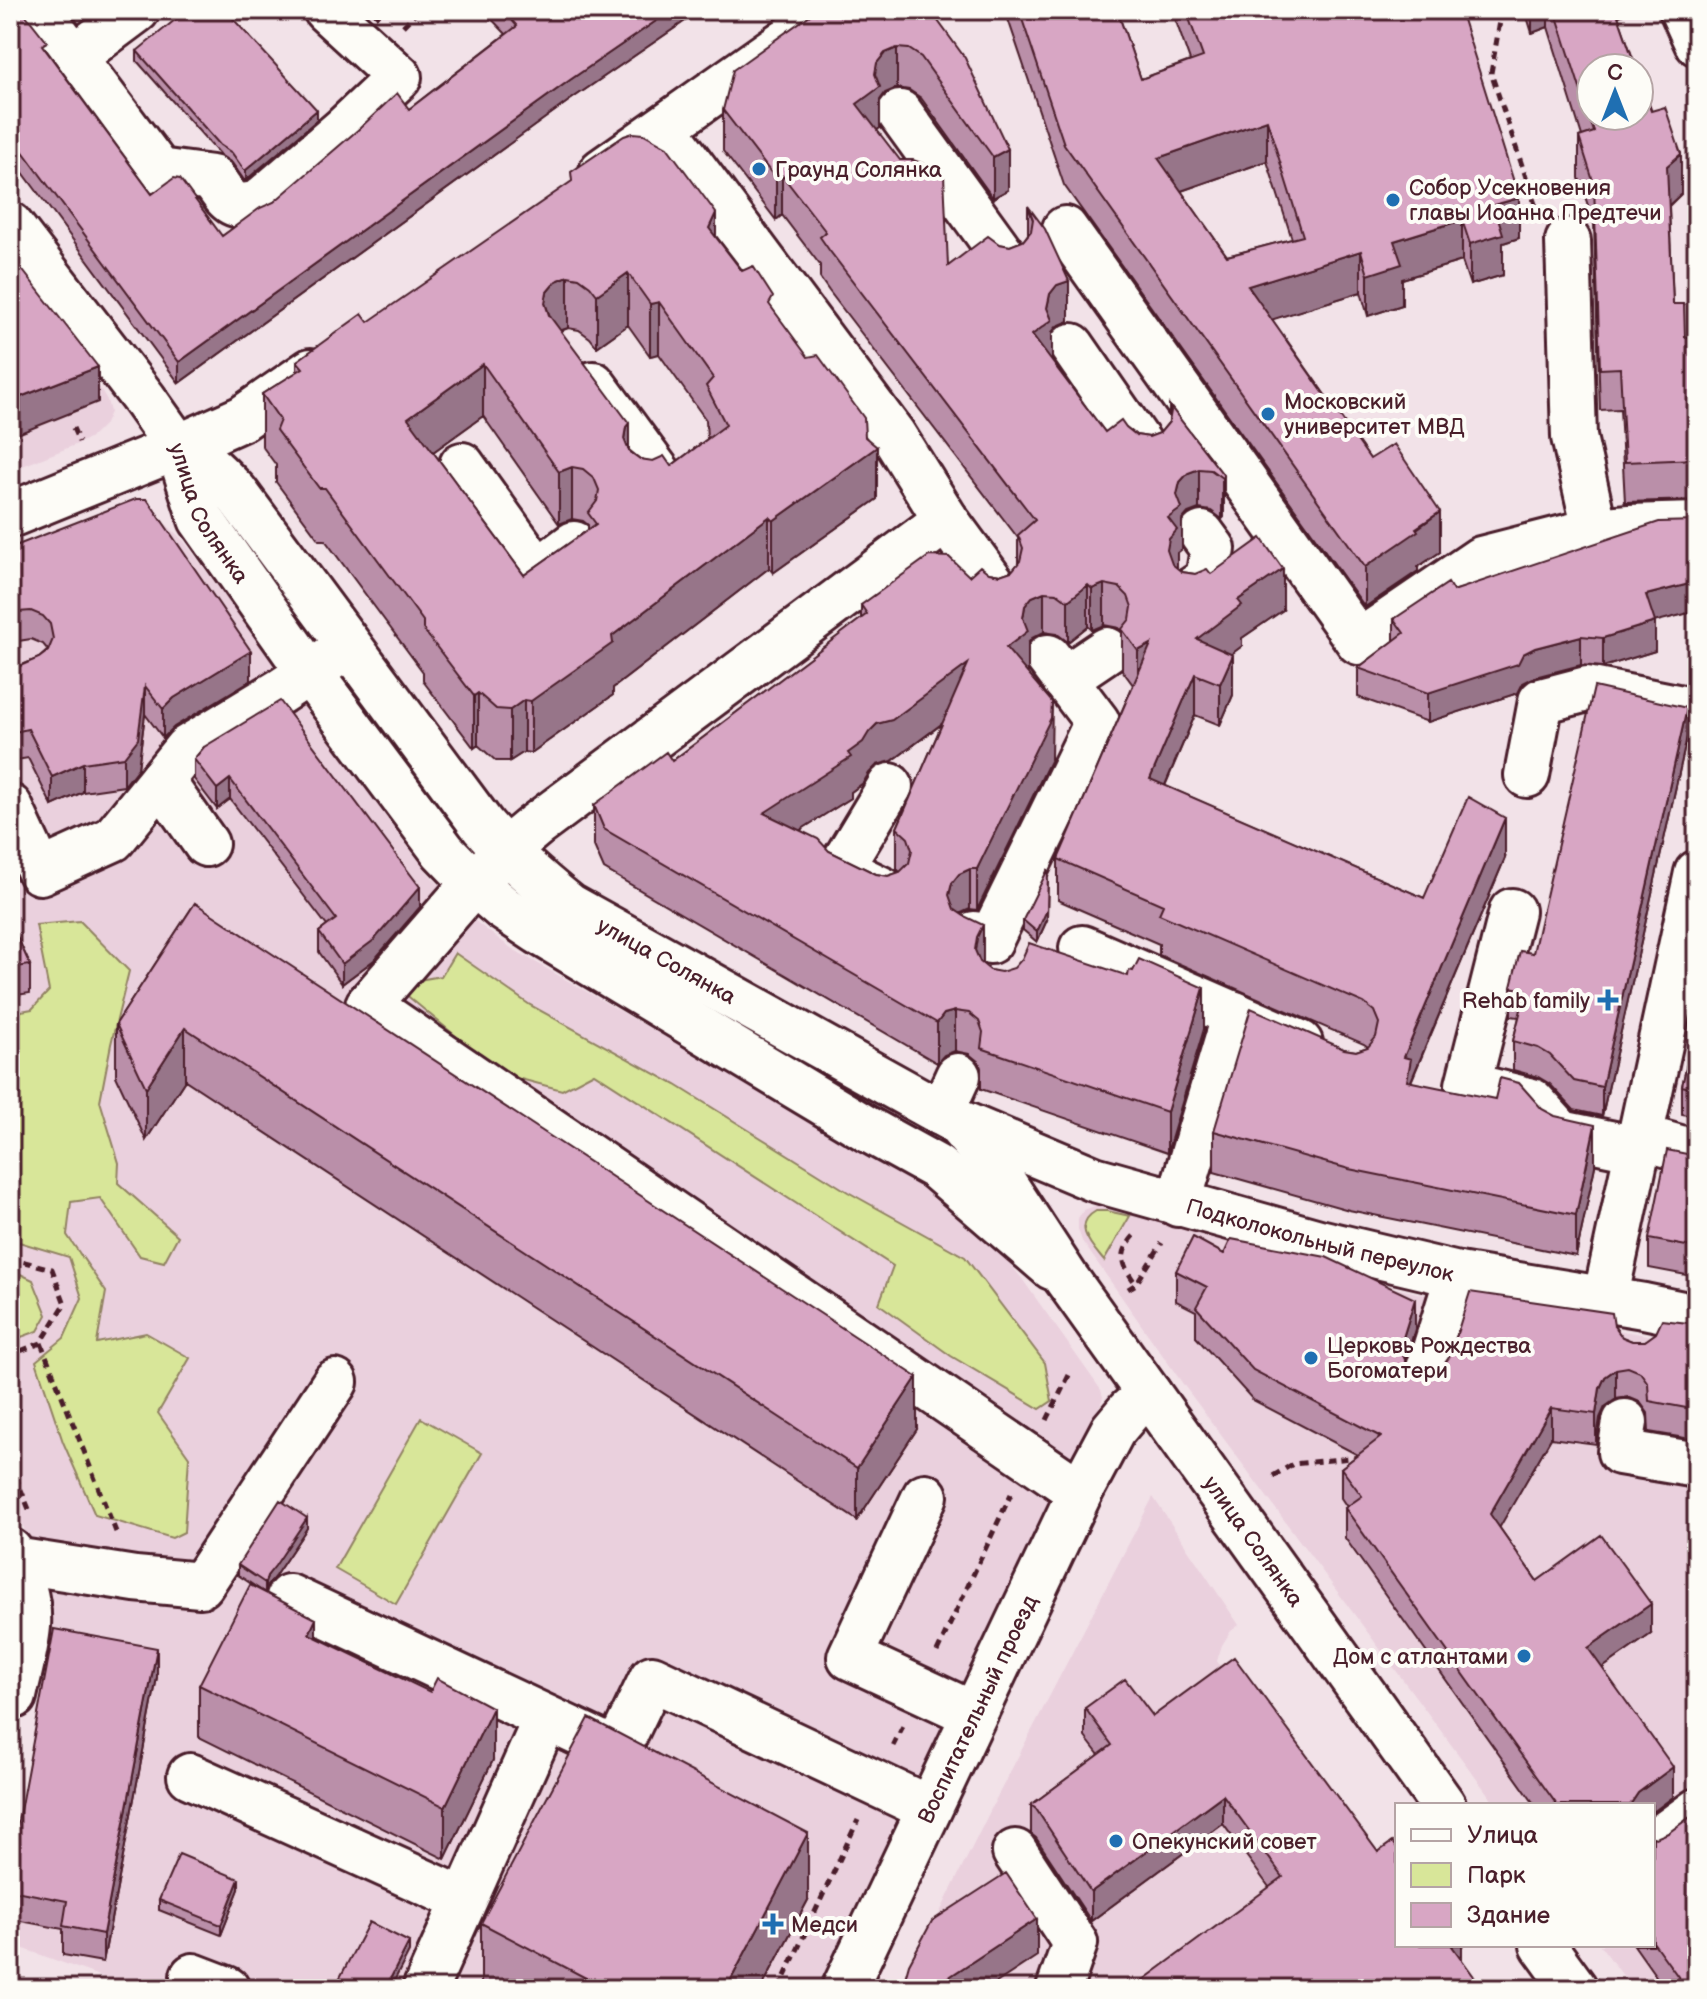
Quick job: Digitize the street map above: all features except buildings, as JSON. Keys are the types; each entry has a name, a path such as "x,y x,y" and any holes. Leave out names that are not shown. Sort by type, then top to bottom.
{"street":[{"path":"35,10 43,16 159,171 212,178 231,202 244,207 258,203 399,77 326,10"},
{"path":"74,57 137,10"},
{"path":"1682,10 1697,43"},
{"path":"572,192 833,18"},
{"path":"900,113 1008,262"},
{"path":"664,128 893,435 946,520 998,591"},
{"path":"10,225 178,447"},
{"path":"1065,229 1359,642 1481,559 1595,530 1697,525"},
{"path":"1568,241 1574,437 1595,530"},
{"path":"10,515 243,418 348,346"},
{"path":"1072,346 1146,453"},
{"path":"570,353 662,478 649,488"},
{"name":"улица Солянка","path":"178,447 195,454 236,493 483,826 534,878 569,906 952,1103 1066,1278 1442,1803"},
{"name":"улица Солянка","path":"178,447 201,519 309,672 443,851 474,883 503,908 539,932 867,1129 936,1167 1066,1278"},
{"path":"462,465 538,571 574,544"},
{"path":"946,520 505,851 368,1005 1080,1492"},
{"path":"1192,590 1208,579 1213,549 1202,534"},
{"path":"10,807 40,872 113,839 187,748 349,647"},
{"path":"1002,948 1097,722 1056,668 1107,650"},
{"path":"1527,775 1541,701 1587,689 1697,711"},
{"path":"161,780 206,844"},
{"path":"887,892 840,869 890,786"},
{"path":"1629,1318 1640,1143 1697,873"},
{"path":"1512,911 1468,1085 1532,1101 1561,1133 1697,1153"},
{"path":"1082,948 1341,1061"},
{"path":"1174,1217 1235,1014"},
{"name":"Подколокольный переулок","path":"952,1103 1094,1179 1174,1217 1319,1242 1629,1318 1697,1317"},
{"path":"1426,1378 1458,1275"},
{"path":"12,1556 135,1579 201,1585 335,1382"},
{"name":"Воспитательный проезд","path":"844,1989 1080,1492 1113,1430 1149,1394"},
{"path":"1625,1422 1620,1452 1697,1465"},
{"path":"925,1496 850,1657 973,1714"},
{"path":"12,1556 28,1609 28,1627 14,1696"},
{"path":"289,1597 617,1751 652,1678 928,1808"},
{"path":"425,1989 546,1718"},
{"path":"190,1776 464,1900"},
{"path":"1655,1842 1697,1811"},
{"path":"1015,1852 1075,1943 1059,1989"},
{"path":"1544,1947 1575,1989"}],"path":[{"path":"1502,10 1491,73 1538,213 1568,241"},
{"path":"73,428 80,443"},
{"path":"1138,1231 1127,1244 1123,1257 1125,1269 1136,1284 1174,1217"},
{"path":"10,1258 52,1269 65,1304 41,1343 10,1355"},
{"path":"41,1343 135,1579"},
{"path":"1043,1428 1071,1371"},
{"path":"1273,1476 1293,1464 1370,1456"}],"shaded area":[{"path":"10,271 100,388 110,412 105,424 94,435 10,471"},
{"path":"145,512 167,525 183,540 395,830 457,904 511,948 911,1179 953,1207 987,1237 1020,1276 1101,1390 1101,1403 816,1989 135,1989 10,1941 10,1851 51,1654 51,1615 44,1578 10,1494 10,551"},
{"path":"1094,1206 1122,1207 1270,1252 1275,1261 1502,1312 1697,1343 1697,1989 1633,1989 1602,1947 1655,1947 1655,1803 1495,1803 1183,1384 1082,1241 1078,1218 1084,1210"},
{"path":"1153,1497 1239,1625 1222,1645 1217,1661 1395,1942 1395,1947 1400,1947 1462,1989 902,1989 995,1801"}],"green space":[{"path":"80,921 129,971 100,1101 119,1163 118,1183 178,1236 164,1262 140,1256 100,1198 71,1202 67,1235 106,1292 97,1343 146,1333 190,1358 158,1413 189,1457 184,1532 172,1538 95,1515 63,1442 36,1361 64,1338 82,1298 69,1257 19,1242 10,1244 10,1013 32,1009 49,991 36,925"},
{"path":"455,953 530,1005 676,1085 848,1192 965,1257 1045,1363 1052,1401 1040,1409 951,1356 879,1304 893,1266 594,1073 562,1090 509,1076 457,1037 404,993 408,982 441,976"},
{"path":"1096,1211 1130,1216 1104,1261 1084,1229 1089,1217"},
{"path":"16,1272 33,1280 47,1315 38,1331 10,1341 10,1274"},
{"path":"421,1418 482,1453 396,1604 335,1569"}],"place":[{"name":"Граунд Солянка","path":"759,169"},
{"name":"Собор Усекновения главы Иоанна Предтечи","path":"1393,200"},
{"name":"Московский университет МВД","path":"1268,414"},
{"name":"Rehab family","path":"1608,1000"},
{"name":"Церковь Рождества Богоматери","path":"1311,1358"},
{"name":"Дом с атлантами","path":"1524,1656"},
{"name":"Опекунский совет","path":"1116,1841"},
{"name":"Медси","path":"773,1924"}]}
